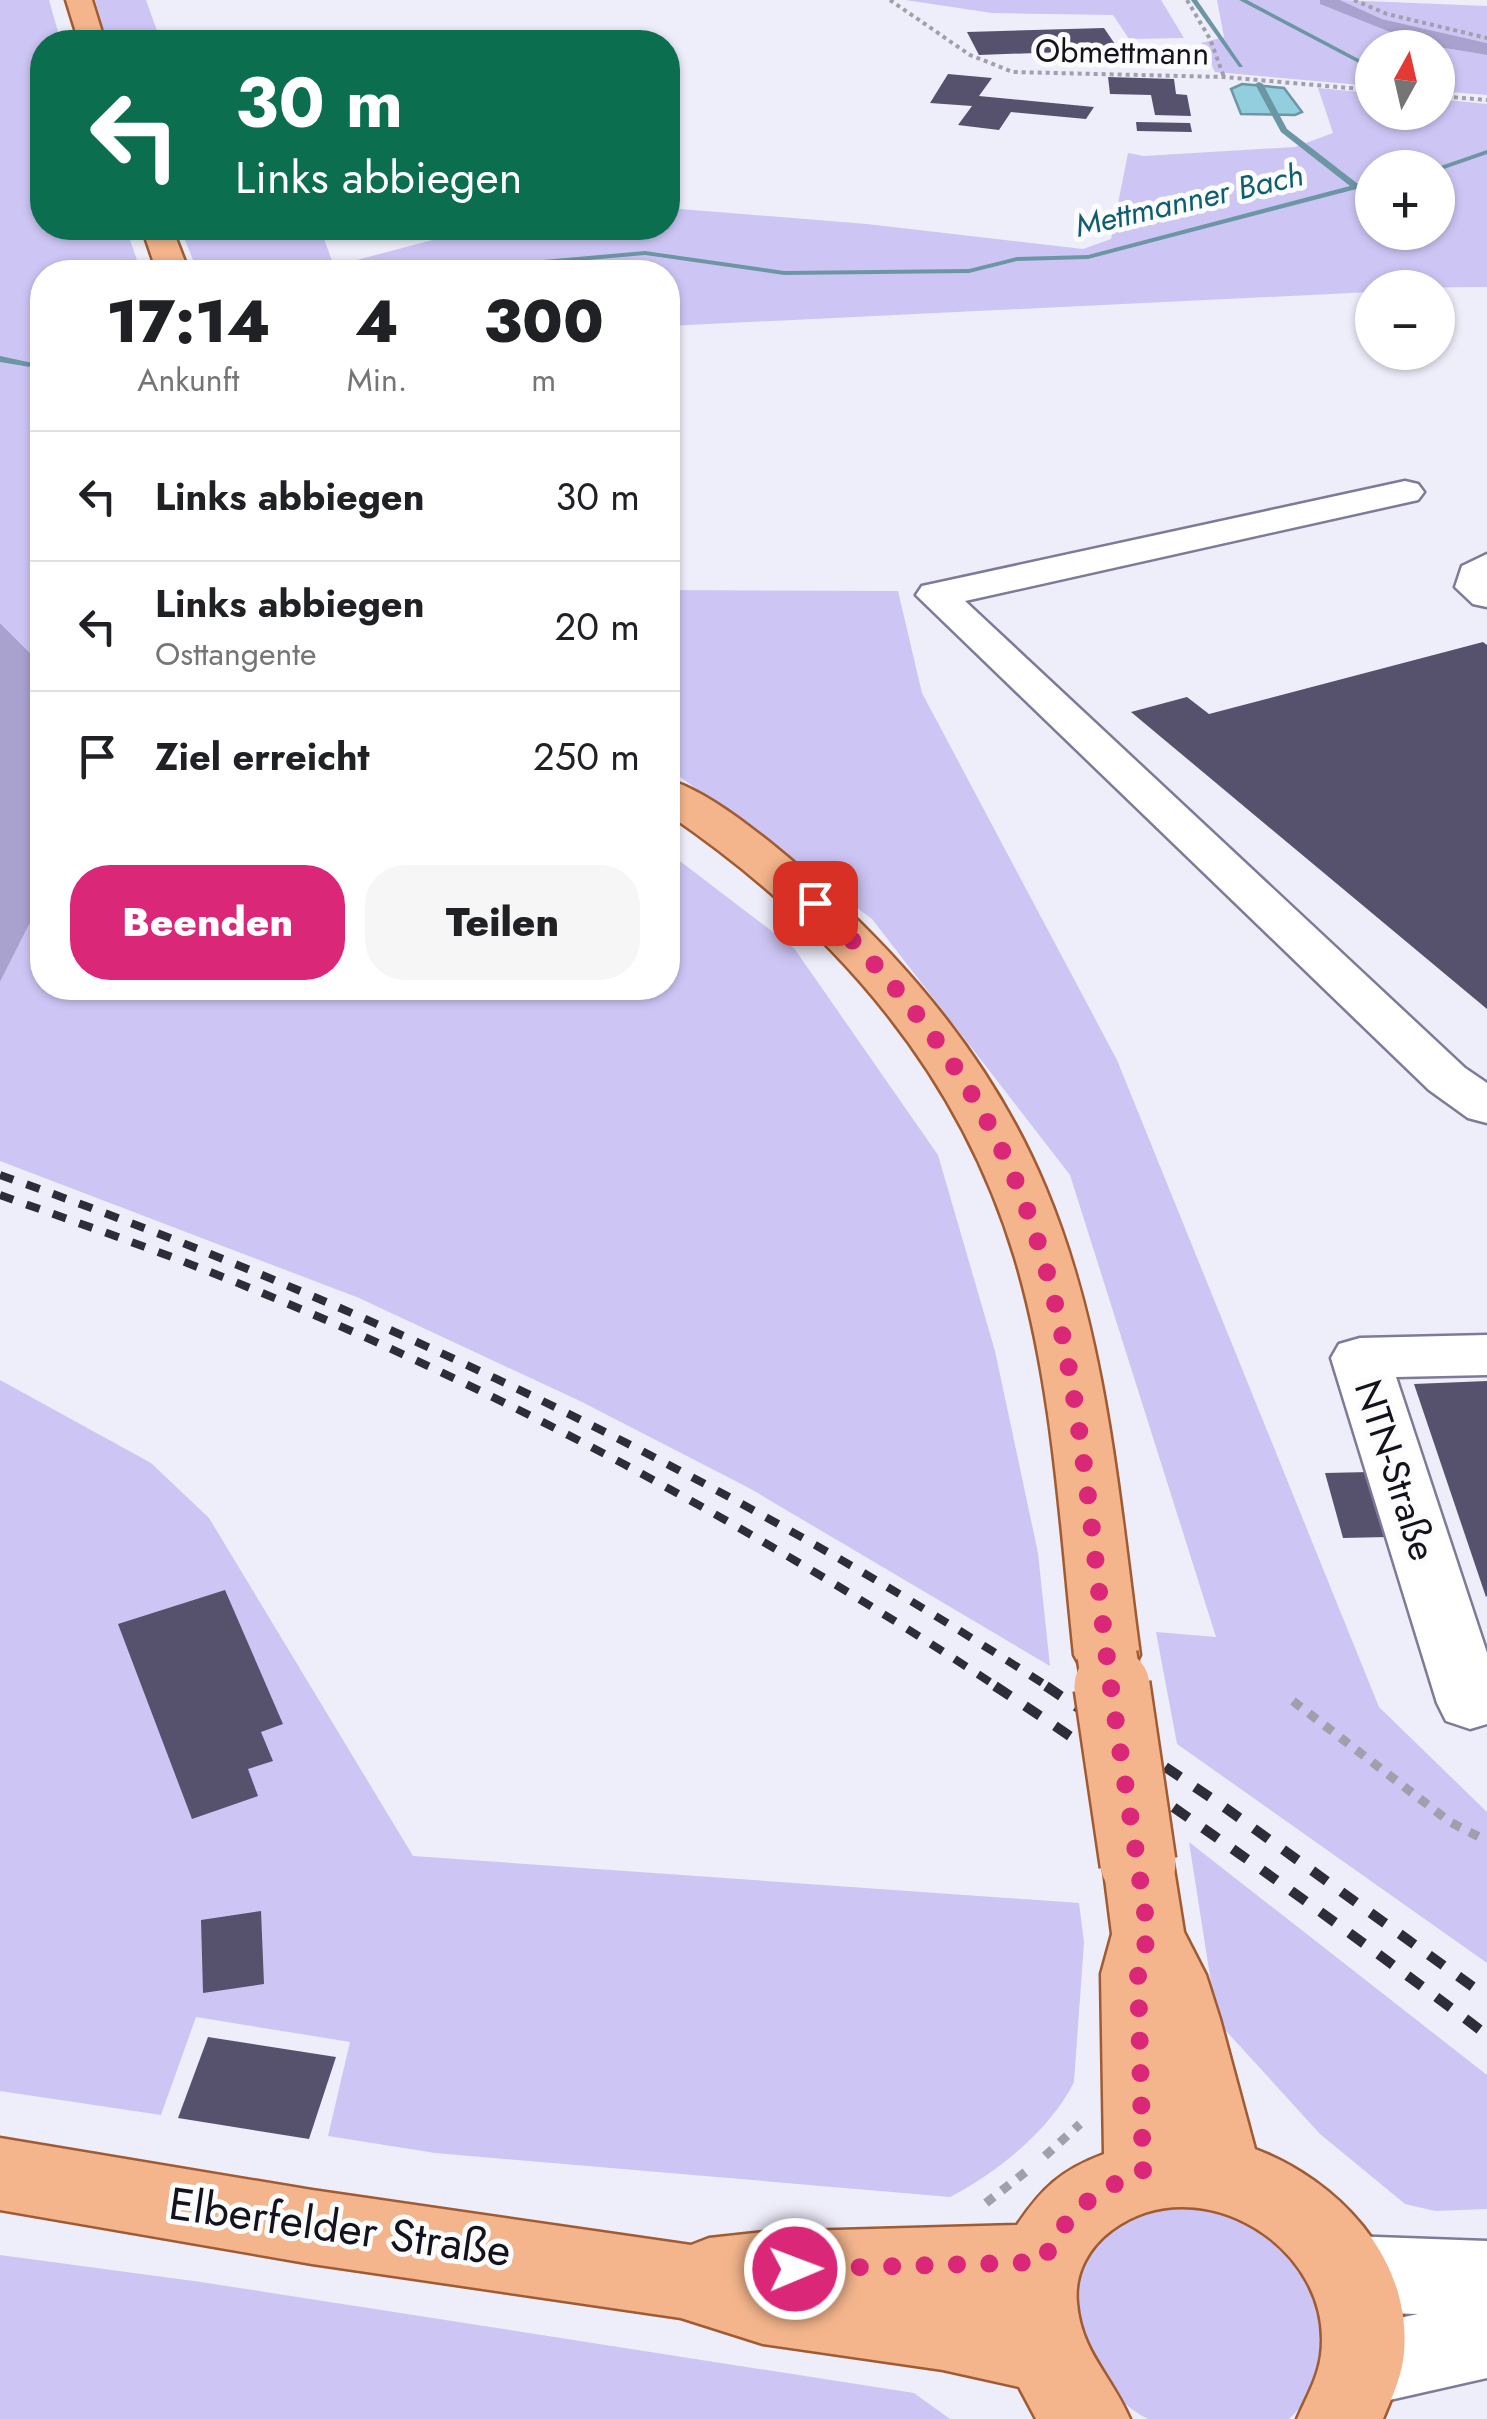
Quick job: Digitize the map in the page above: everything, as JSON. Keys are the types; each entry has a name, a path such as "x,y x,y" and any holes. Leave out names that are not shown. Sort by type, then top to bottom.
{"main road":[{"path":"79,0 88,30"},
{"path":"680,802 730,834 786,878 867,955 936,1041 994,1136 1026,1206 1055,1303 1083,1470 1143,1899 1184,2019 1222,2173"},
{"path":"1143,1899 1138,1974 1143,2172"},
{"path":"1067,2386 1038,2323 1043,2262 1058,2230 1080,2204 1110,2184 1169,2168 1222,2173 1254,2183 1283,2199 1332,2245 1348,2274 1363,2320 1351,2392"},
{"name":"Elberfelder Straße","path":"0,2174 312,2227 681,2280 763,2305 943,2331 1067,2386"},
{"name":"Elberfelder Straße","path":"681,2280 766,2270 1043,2262"}],"street":[{"path":"1405,492 936,595 1447,1078 1487,1107"},
{"path":"1487,566 1476,574 1475,586 1487,595"},
{"name":"NTN-Straße","path":"1470,1703 1360,1358 1487,1355"},
{"path":"1348,2274 1487,2279"},
{"path":"1351,2392 1487,2338"}],"path":[{"name":"Obmettmann","path":"890,0 970,55 1014,72 1224,76 1355,88"},
{"path":"1187,0 1210,38 1224,76"},
{"path":"1354,0 1387,14 1487,38"},
{"path":"1455,97 1487,100"},
{"path":"1293,1701 1450,1822 1487,1841"},
{"path":"968,2212 982,2206 1027,2171 1076,2130 1089,2112"}],"shaded area":[{"path":"0,0 49,0 58,30 30,30 30,240 130,240 137,260 30,260 30,653 0,623"},
{"path":"95,0 146,0 157,30 104,30"},
{"path":"905,0 1161,0 1184,38 1129,39 1113,15 992,13"},
{"path":"1217,0 1320,0 1321,4 1385,30 1355,30 1355,84 1215,72 1201,43 1224,37"},
{"path":"1320,0 1340,0 1382,19 1430,30 1385,30 1320,4"},
{"path":"1340,0 1487,6 1487,43 1455,36 1455,30 1430,30 1382,19"},
{"path":"1455,36 1487,43 1487,55 1455,50"},
{"path":"1455,50 1487,55 1487,95 1455,92"},
{"path":"1318,88 1355,91 1355,130 1455,130 1455,101 1487,104 1487,287 1455,287 1455,270 1355,270 1355,293 680,325 680,260 357,260 433,240 680,240 680,209 867,224 1083,249 1111,239 1128,153 1144,156 1295,147 1333,133"},
{"path":"185,240 324,240 332,260 193,260"},
{"path":"680,590 898,591 922,693 1117,1060 1379,1707 1487,1812 1487,1963 1177,1744 1156,1632 1216,1637 1070,1175 872,919 680,777"},
{"path":"0,623 30,653 30,923 0,982"},
{"path":"680,861 794,948 938,1155 995,1351 1038,1553 1050,1666 749,1488 580,1401 359,1298 0,1161 0,982 30,923 30,1000 680,1000"},
{"path":"0,1380 151,1463 209,1518 413,1856 1079,1903 1084,1942 1074,2082 1064,2099 1021,2148 986,2176 950,2197 435,2153 328,2136 350,2042 196,2017 161,2115 0,2091"},
{"path":"1189,1842 1487,2075 1487,2209 1435,2211 1405,2204 1320,2134 1217,2021"},
{"path":"1173,2202 1227,2204 1295,2246 1331,2316 1318,2389 1289,2419 1148,2419 1120,2399 1098,2373 1084,2343 1077,2312 1079,2280 1091,2251 1112,2226 1143,2207"},
{"path":"0,2255 201,2282 914,2393 950,2419 0,2419"}],"water":[{"path":"1242,84 1284,88 1302,112 1241,114 1231,89"}],"building":[{"path":"1104,28 1119,50 979,55 967,32"},
{"path":"948,74 992,78 979,96 1094,107 1086,119 1011,112 999,130 958,125 972,106 930,103"},
{"path":"1108,77 1174,79 1176,94 1187,95 1191,116 1155,115 1151,95 1110,94"},
{"path":"1136,122 1190,123 1192,132 1137,131"},
{"path":"1483,642 1487,645 1487,1009 1131,712 1187,697 1209,714"},
{"path":"1487,1381 1487,1596 1486,1597 1414,1384"},
{"path":"1369,1472 1388,1537 1343,1538 1325,1473"},
{"path":"225,1590 283,1724 261,1732 273,1761 248,1769 258,1796 192,1819 118,1624"},
{"path":"261,1911 264,1984 203,1993 201,1920"},
{"path":"208,2037 336,2057 309,2139 178,2118"}],"waterway":[{"path":"1194,0 1241,66"},
{"path":"1242,0 1355,59"},
{"path":"1259,84 1284,130 1355,186"},
{"name":"Mettmanner Bach","path":"1455,162 1487,152"},
{"name":"Mettmanner Bach","path":"566,260 645,253 784,273 969,271 1017,259 1088,257 1355,187"},
{"name":"Mettmanner Bach","path":"0,359 30,365"}],"railway":[{"path":"0,1175 274,1280 540,1400 799,1536 1050,1688"},
{"path":"0,1195 175,1258 304,1311 509,1405 710,1511 999,1688"},
{"path":"995,1686 1244,1857 1487,2035"},
{"path":"1046,1686 1220,1804 1487,1997"}],"route":[{"path":"795,2269 945,2268 1043,2262 1058,2230 1080,2204 1110,2184 1143,2172 1138,1974 1148,1934 1060,1324 1026,1206 994,1136 957,1071 890,981 815,903"}]}
